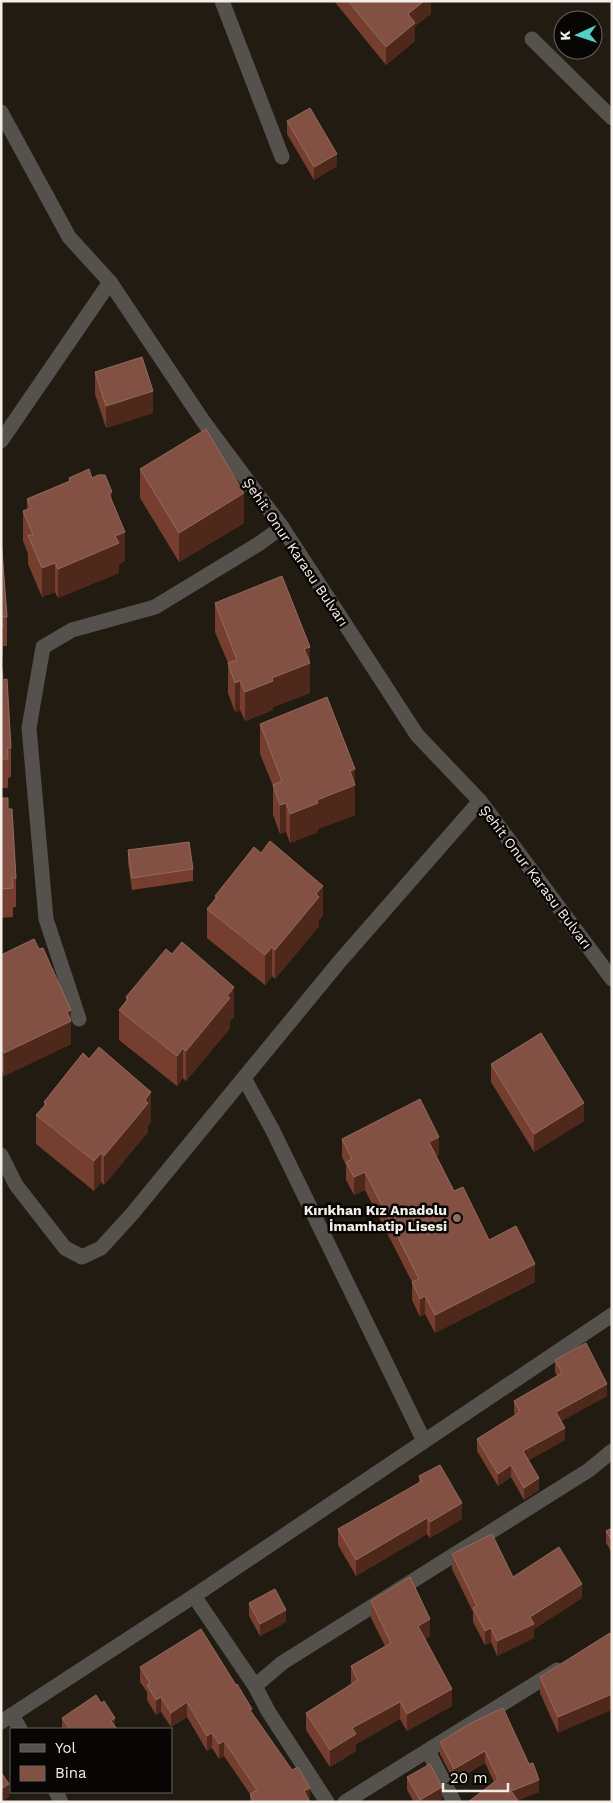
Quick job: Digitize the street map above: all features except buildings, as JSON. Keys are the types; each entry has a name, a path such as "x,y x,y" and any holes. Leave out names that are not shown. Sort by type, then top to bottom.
{"street":[{"path":"222,1 282,157"},
{"path":"532,39 612,118"},
{"name":"Şehit Onur Karasu Bulvarı","path":"1,112 69,238 110,282 203,422 282,527 417,735 480,801 612,979"},
{"path":"1,441 110,282"},
{"path":"79,1019 46,920 29,728 42,647 72,630 155,608 260,543 282,527"},
{"path":"1,1156 16,1184 65,1248 82,1257 101,1248 132,1214 340,961 480,801"},
{"path":"244,1078 272,1129 424,1441"},
{"path":"19,1728 7,1719 194,1596 612,1315"},
{"path":"254,1686 282,1663 589,1470 612,1451"},
{"path":"194,1596 254,1686 327,1802"},
{"path":"345,1802 570,1663"},
{"path":"428,1751 454,1802"}],"place":[{"name":"Kırıkhan Kız Anadolu İmamhatip Lisesi","path":"457,1218"}]}
